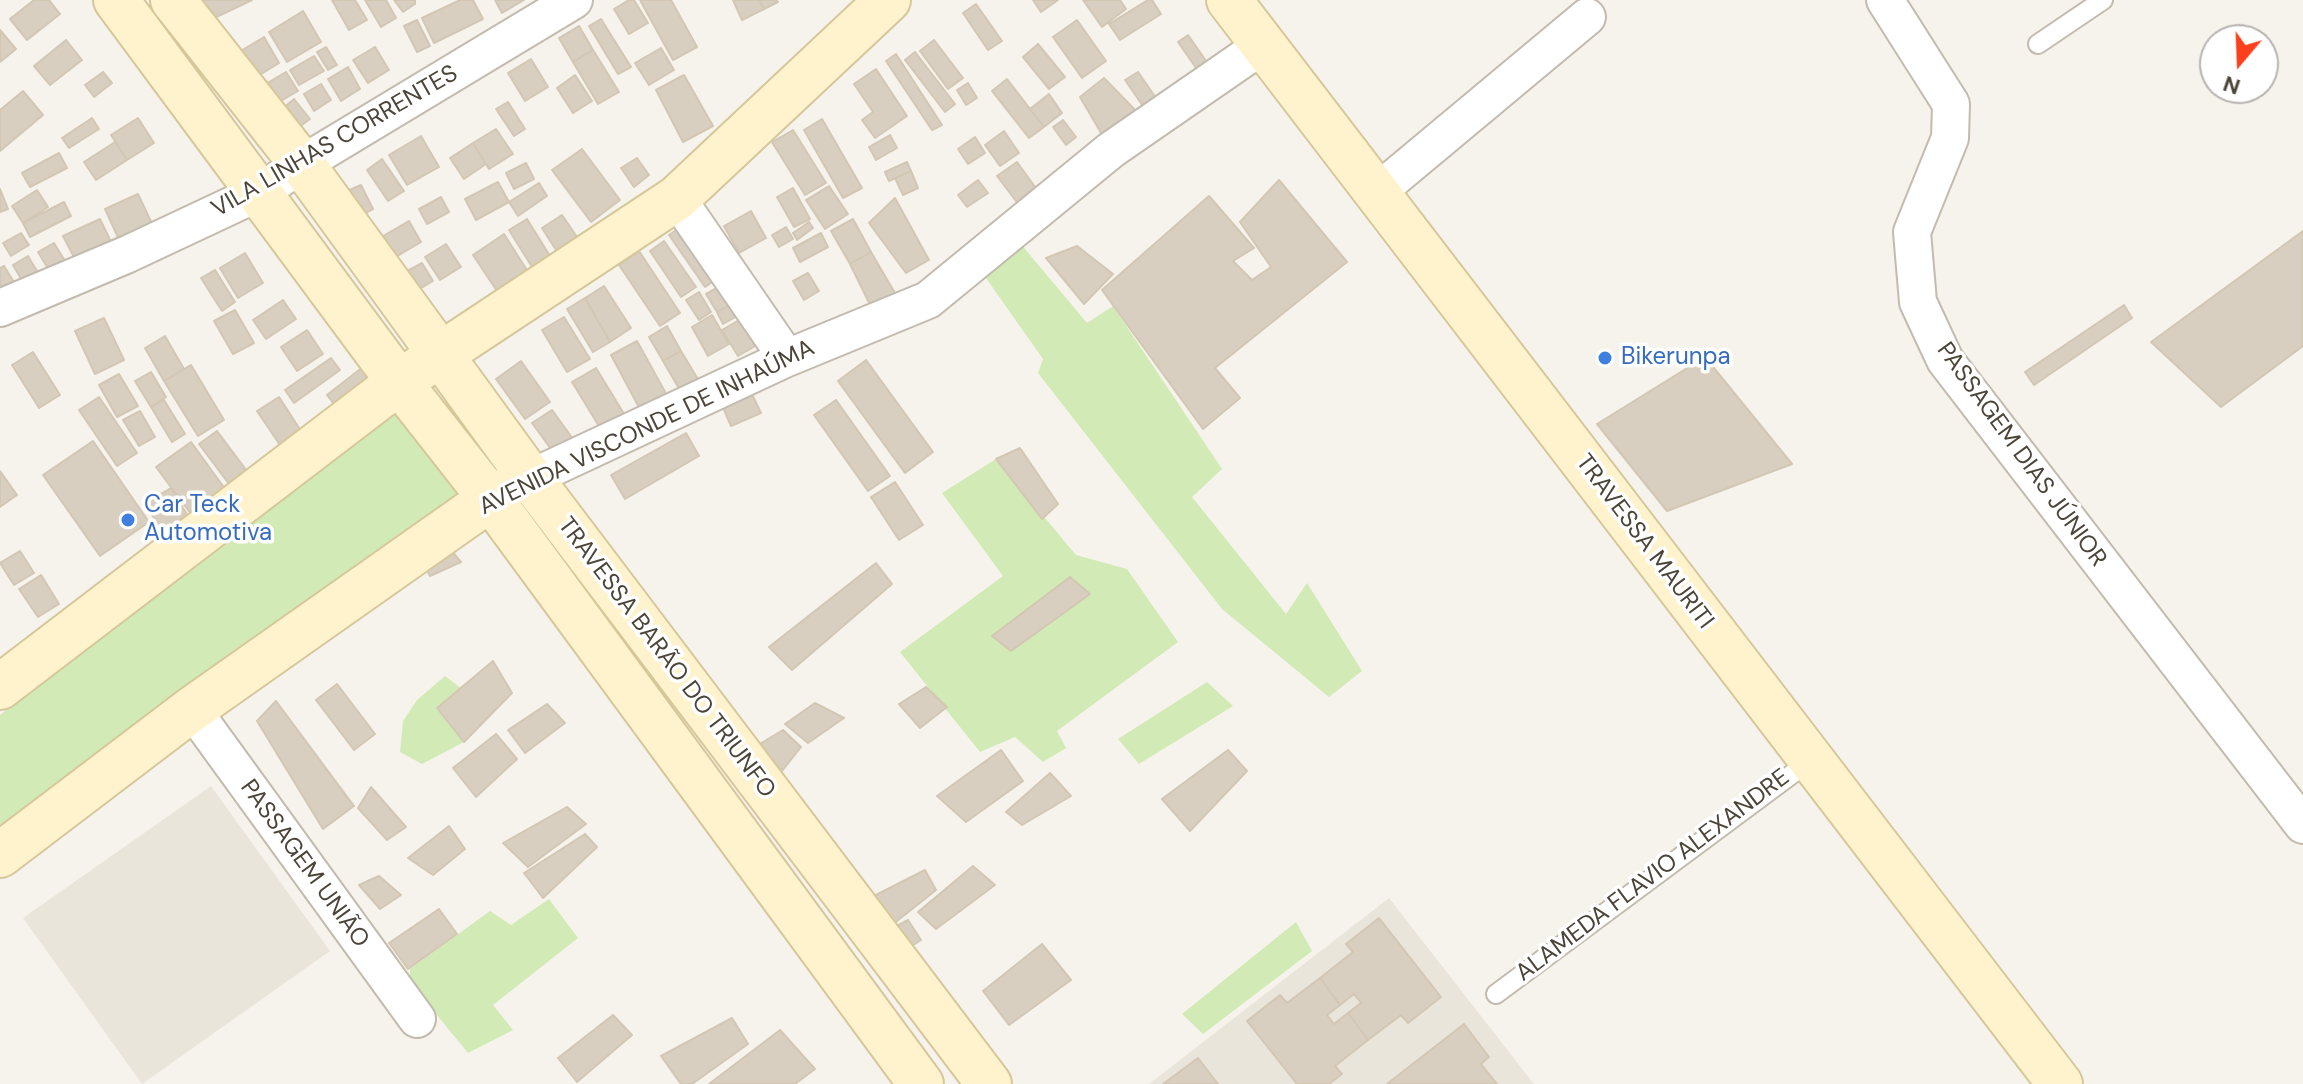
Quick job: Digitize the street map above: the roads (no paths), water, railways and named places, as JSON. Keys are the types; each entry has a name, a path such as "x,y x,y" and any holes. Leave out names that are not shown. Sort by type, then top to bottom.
{"street":[{"name":"TRAVESSA BARÃO DO TRIUNFO","path":"116,0 399,382 507,489 976,1080"},
{"name":"TRAVESSA BARÃO DO TRIUNFO","path":"173,0 302,164 441,354 507,489 921,1084"},
{"name":"VILA LINHAS CORRENTES","path":"0,308 128,254 260,192 574,0"},
{"path":"0,687 399,382 677,198 888,0"},
{"name":"PASSAGEM DIAS JÚNIOR","path":"1885,0 1951,104 1950,138 1912,232 1918,302 1945,360 2303,825"},
{"name":"TRAVESSA MAURITI","path":"1237,3 1263,45 2060,1084"},
{"path":"1376,193 1587,17"},
{"name":"AVENIDA VISCONDE DE INHAÚMA","path":"0,855 192,709 507,489 787,358 928,300 1111,150 1263,45"},
{"path":"677,198 787,358"},
{"name":"PASSAGEM UNIÃO","path":"192,709 417,1019"}],"lane":[{"path":"2038,44 2103,0"},
{"name":"ALAMEDA FLAVIO ALEXANDRE","path":"1496,994 1811,760"}],"place":[{"name":"Bikerunpa","path":"1605,358"},
{"name":"Car Teck Automotiva","path":"128,520"}]}
